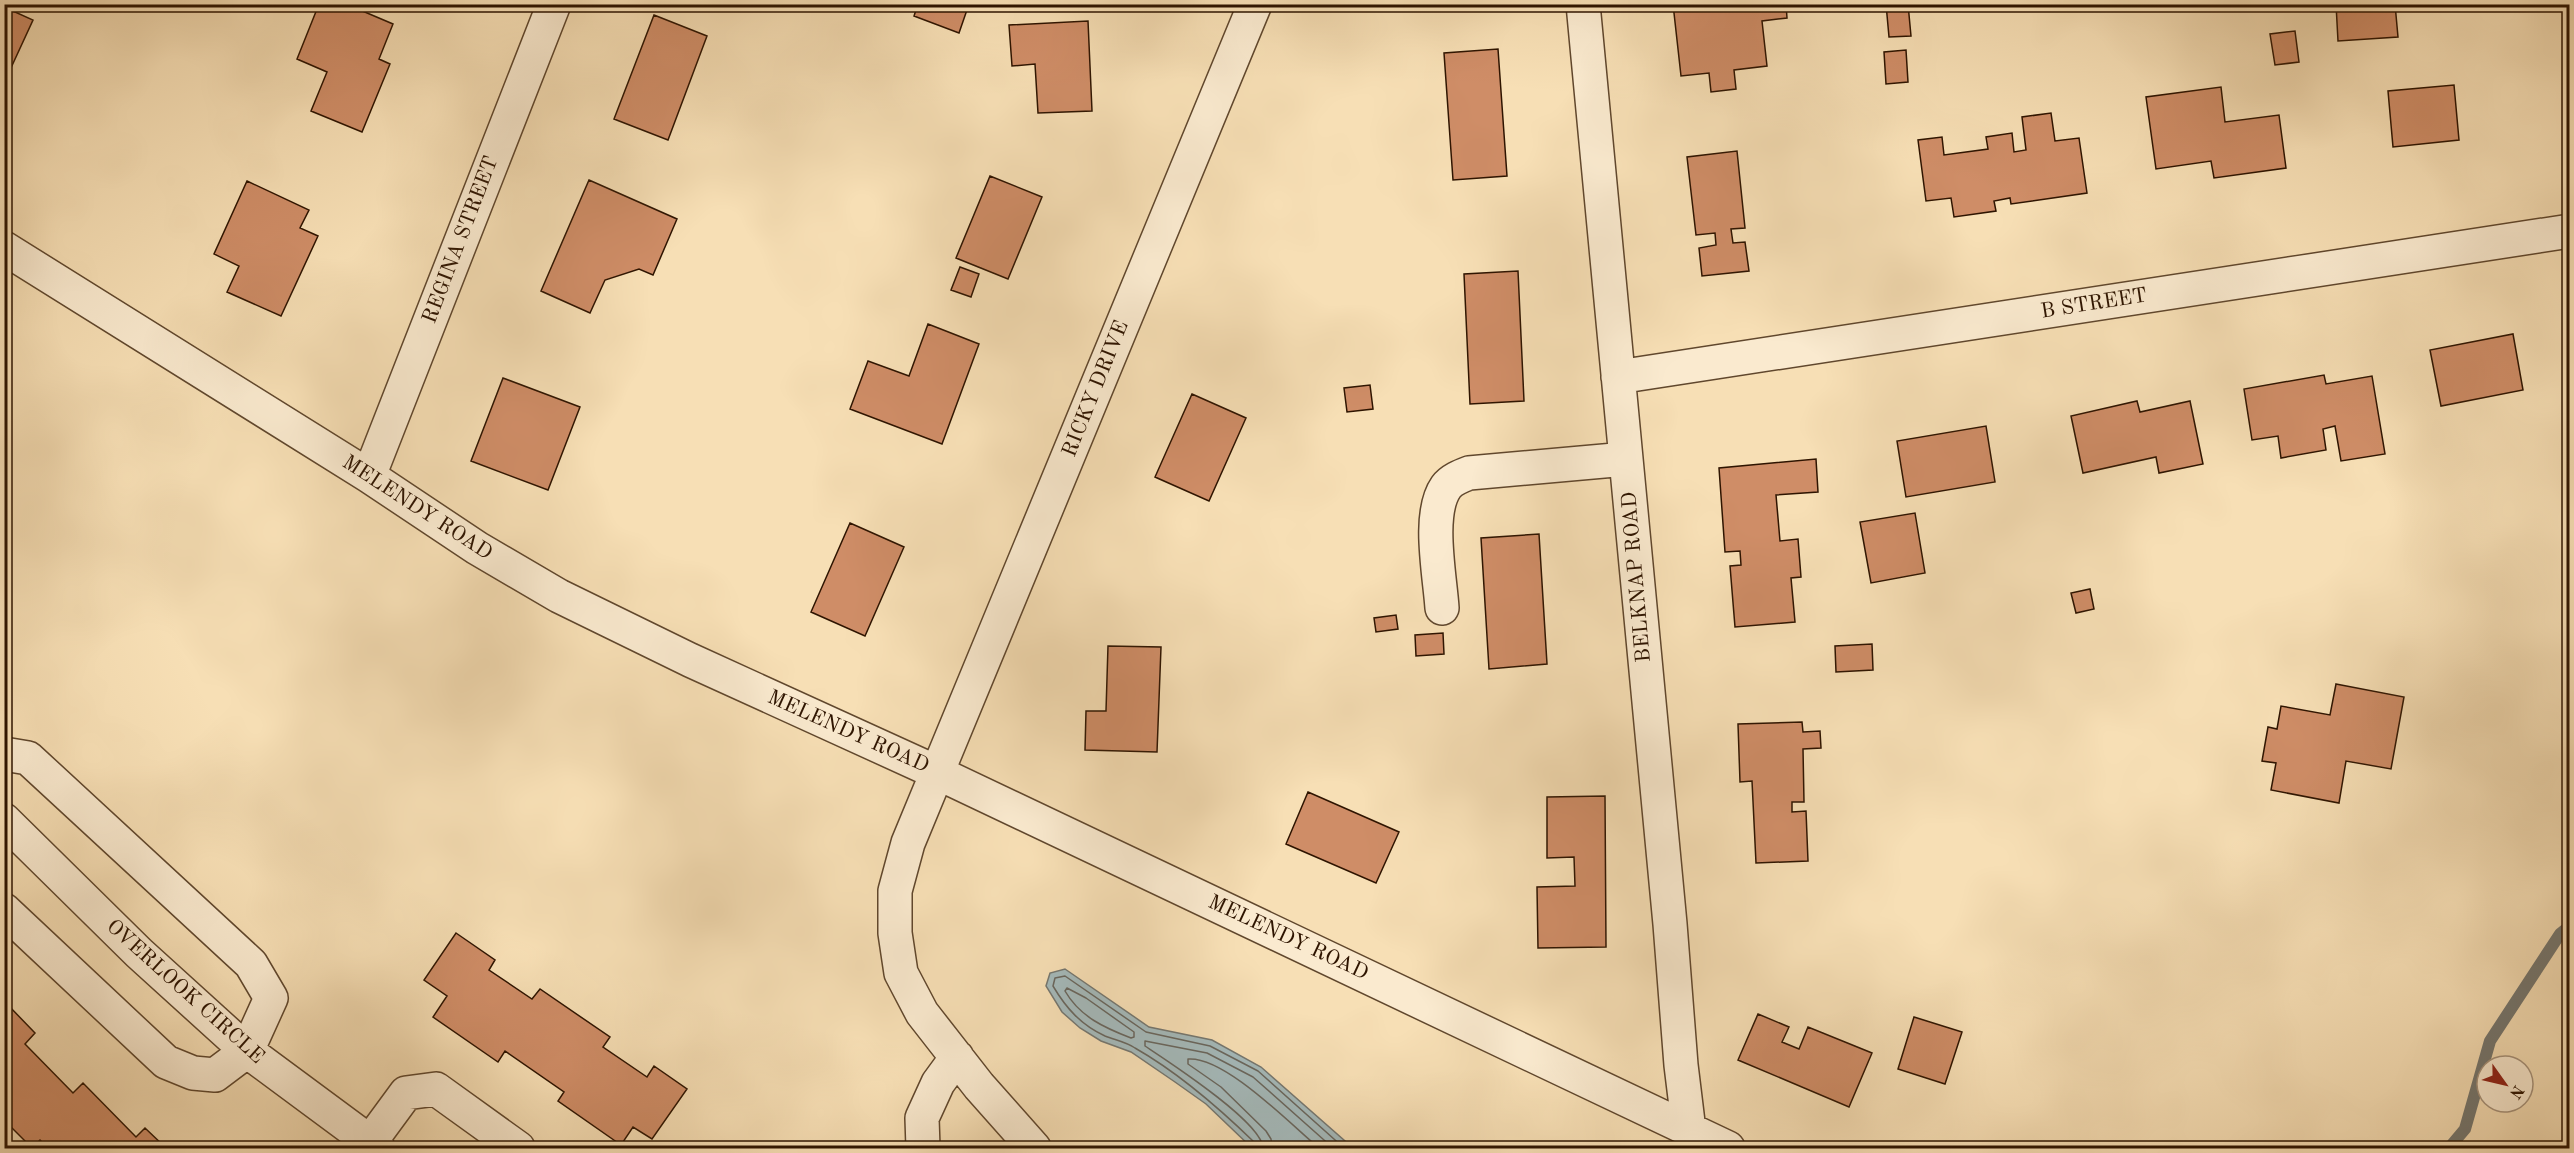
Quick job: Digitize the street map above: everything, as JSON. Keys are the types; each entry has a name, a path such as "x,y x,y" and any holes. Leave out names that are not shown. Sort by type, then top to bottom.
{"street":[{"name":"REGINA STREET","path":"369,476 554,4"},
{"name":"RICKY DRIVE","path":"938,773 1255,4"},
{"name":"BELKNAP ROAD","path":"1583,4 1681,1065 1690,1138"},
{"name":"B STREET","path":"1618,377 2570,231"},
{"name":"MELENDY ROAD","path":"4,248 369,476 477,548 559,596 690,660 938,773 1690,1138 1728,1149"},
{"path":"1442,608 1436,518 1446,486 1469,473 1626,459"},
{"path":"4,754 28,758 251,964 271,998 247,1051 215,1075 193,1074 166,1062 4,910"},
{"path":"938,773 908,843 895,891 895,933 901,973 922,1013 1034,1149"},
{"name":"OVERLOOK CIRCLE","path":"4,820 139,953 247,1051 374,1145"},
{"path":"923,1149 922,1118 938,1083 957,1058"},
{"path":"374,1145 406,1093 436,1089 518,1149"}],"water":[{"path":"1065,969 1149,1027 1212,1040 1261,1067 1353,1148 1252,1148 1206,1104 1131,1052 1101,1041 1080,1028 1062,1012 1046,986 1050,973"}],"building":[{"path":"319,4 346,4 393,24 379,59 390,64 362,132 311,111 327,72 297,59"},
{"path":"918,4 969,4 959,33 914,16"},
{"path":"1673,4 1786,4 1787,18 1762,21 1767,66 1734,70 1736,89 1711,92 1709,73 1681,76"},
{"path":"1886,4 1908,4 1911,36 1889,37"},
{"path":"2336,4 2395,4 2398,37 2338,41"},
{"path":"4,7 33,20 4,83"},
{"path":"654,15 707,36 668,140 614,119"},
{"path":"1088,21 1092,111 1038,113 1035,64 1012,66 1009,25"},
{"path":"2295,31 2299,62 2275,65 2270,34"},
{"path":"1498,49 1507,176 1453,180 1444,53"},
{"path":"1906,50 1908,82 1886,84 1884,52"},
{"path":"2454,85 2459,140 2393,147 2388,91"},
{"path":"2221,87 2225,122 2279,115 2286,168 2214,178 2211,161 2156,169 2146,97"},
{"path":"2051,113 2055,141 2079,138 2087,193 2011,204 2010,198 1994,201 1996,211 1954,217 1951,198 1926,201 1918,140 1942,137 1944,155 1988,149 1986,137 2012,133 2014,152 2026,150 2022,117"},
{"path":"1737,151 1745,228 1731,229 1733,243 1745,242 1749,271 1702,276 1699,248 1716,245 1715,233 1696,235 1687,157"},
{"path":"990,176 1042,197 1008,279 956,258"},
{"path":"589,180 677,219 653,275 639,269 605,280 590,313 541,291"},
{"path":"247,181 309,210 300,228 318,236 281,316 227,292 239,266 214,254"},
{"path":"960,267 979,274 971,297 951,290"},
{"path":"1518,271 1524,401 1470,404 1464,274"},
{"path":"928,324 979,344 942,444 850,409 868,361 909,376"},
{"path":"2513,334 2523,390 2441,406 2430,350"},
{"path":"2324,375 2326,384 2372,376 2385,454 2341,461 2335,426 2323,429 2326,450 2281,458 2278,436 2252,440 2244,389"},
{"path":"503,378 580,407 548,490 471,461"},
{"path":"1370,385 1373,409 1347,412 1344,388"},
{"path":"1192,394 1246,418 1209,501 1155,477"},
{"path":"2137,401 2140,412 2190,401 2203,464 2159,473 2156,457 2083,473 2071,416"},
{"path":"1986,426 1995,482 1906,497 1897,441"},
{"path":"1816,459 1818,492 1776,495 1780,541 1798,539 1801,577 1791,578 1795,622 1735,627 1730,566 1741,565 1740,551 1725,552 1719,468"},
{"path":"1915,513 1925,573 1871,583 1860,522"},
{"path":"850,523 904,547 865,636 811,612"},
{"path":"1539,534 1547,664 1489,669 1481,538"},
{"path":"2090,589 2094,609 2076,613 2071,593"},
{"path":"1396,615 1398,629 1376,632 1374,618"},
{"path":"1443,633 1444,654 1416,656 1415,635"},
{"path":"1872,644 1873,670 1836,672 1835,646"},
{"path":"1108,646 1161,647 1157,752 1085,750 1086,711 1106,711"},
{"path":"2336,684 2404,697 2391,769 2346,761 2339,803 2271,790 2276,763 2262,761 2268,727 2277,729 2281,706 2330,715"},
{"path":"1802,722 1803,732 1820,731 1821,748 1803,749 1804,802 1792,802 1792,812 1806,811 1808,861 1756,863 1752,781 1740,782 1738,724"},
{"path":"1308,792 1399,832 1376,883 1286,844"},
{"path":"1605,796 1606,947 1538,948 1537,887 1575,886 1574,857 1547,858 1547,797"},
{"path":"456,933 495,960 489,970 532,999 540,989 610,1037 603,1047 647,1077 654,1066 687,1089 652,1139 633,1127 621,1145 558,1101 564,1092 505,1051 498,1062 433,1017 447,996 424,980"},
{"path":"7,1004 35,1033 25,1044 73,1093 83,1083 136,1137 145,1128 166,1148 48,1148 40,1140 32,1148 4,1120 4,1006"},
{"path":"1758,1014 1789,1027 1782,1042 1799,1049 1808,1027 1872,1053 1849,1107 1738,1060"},
{"path":"1914,1017 1962,1032 1945,1084 1898,1069"}],"waterway":[{"path":"2449,1148 2465,1129 2490,1041 2560,934 2570,926"}]}
